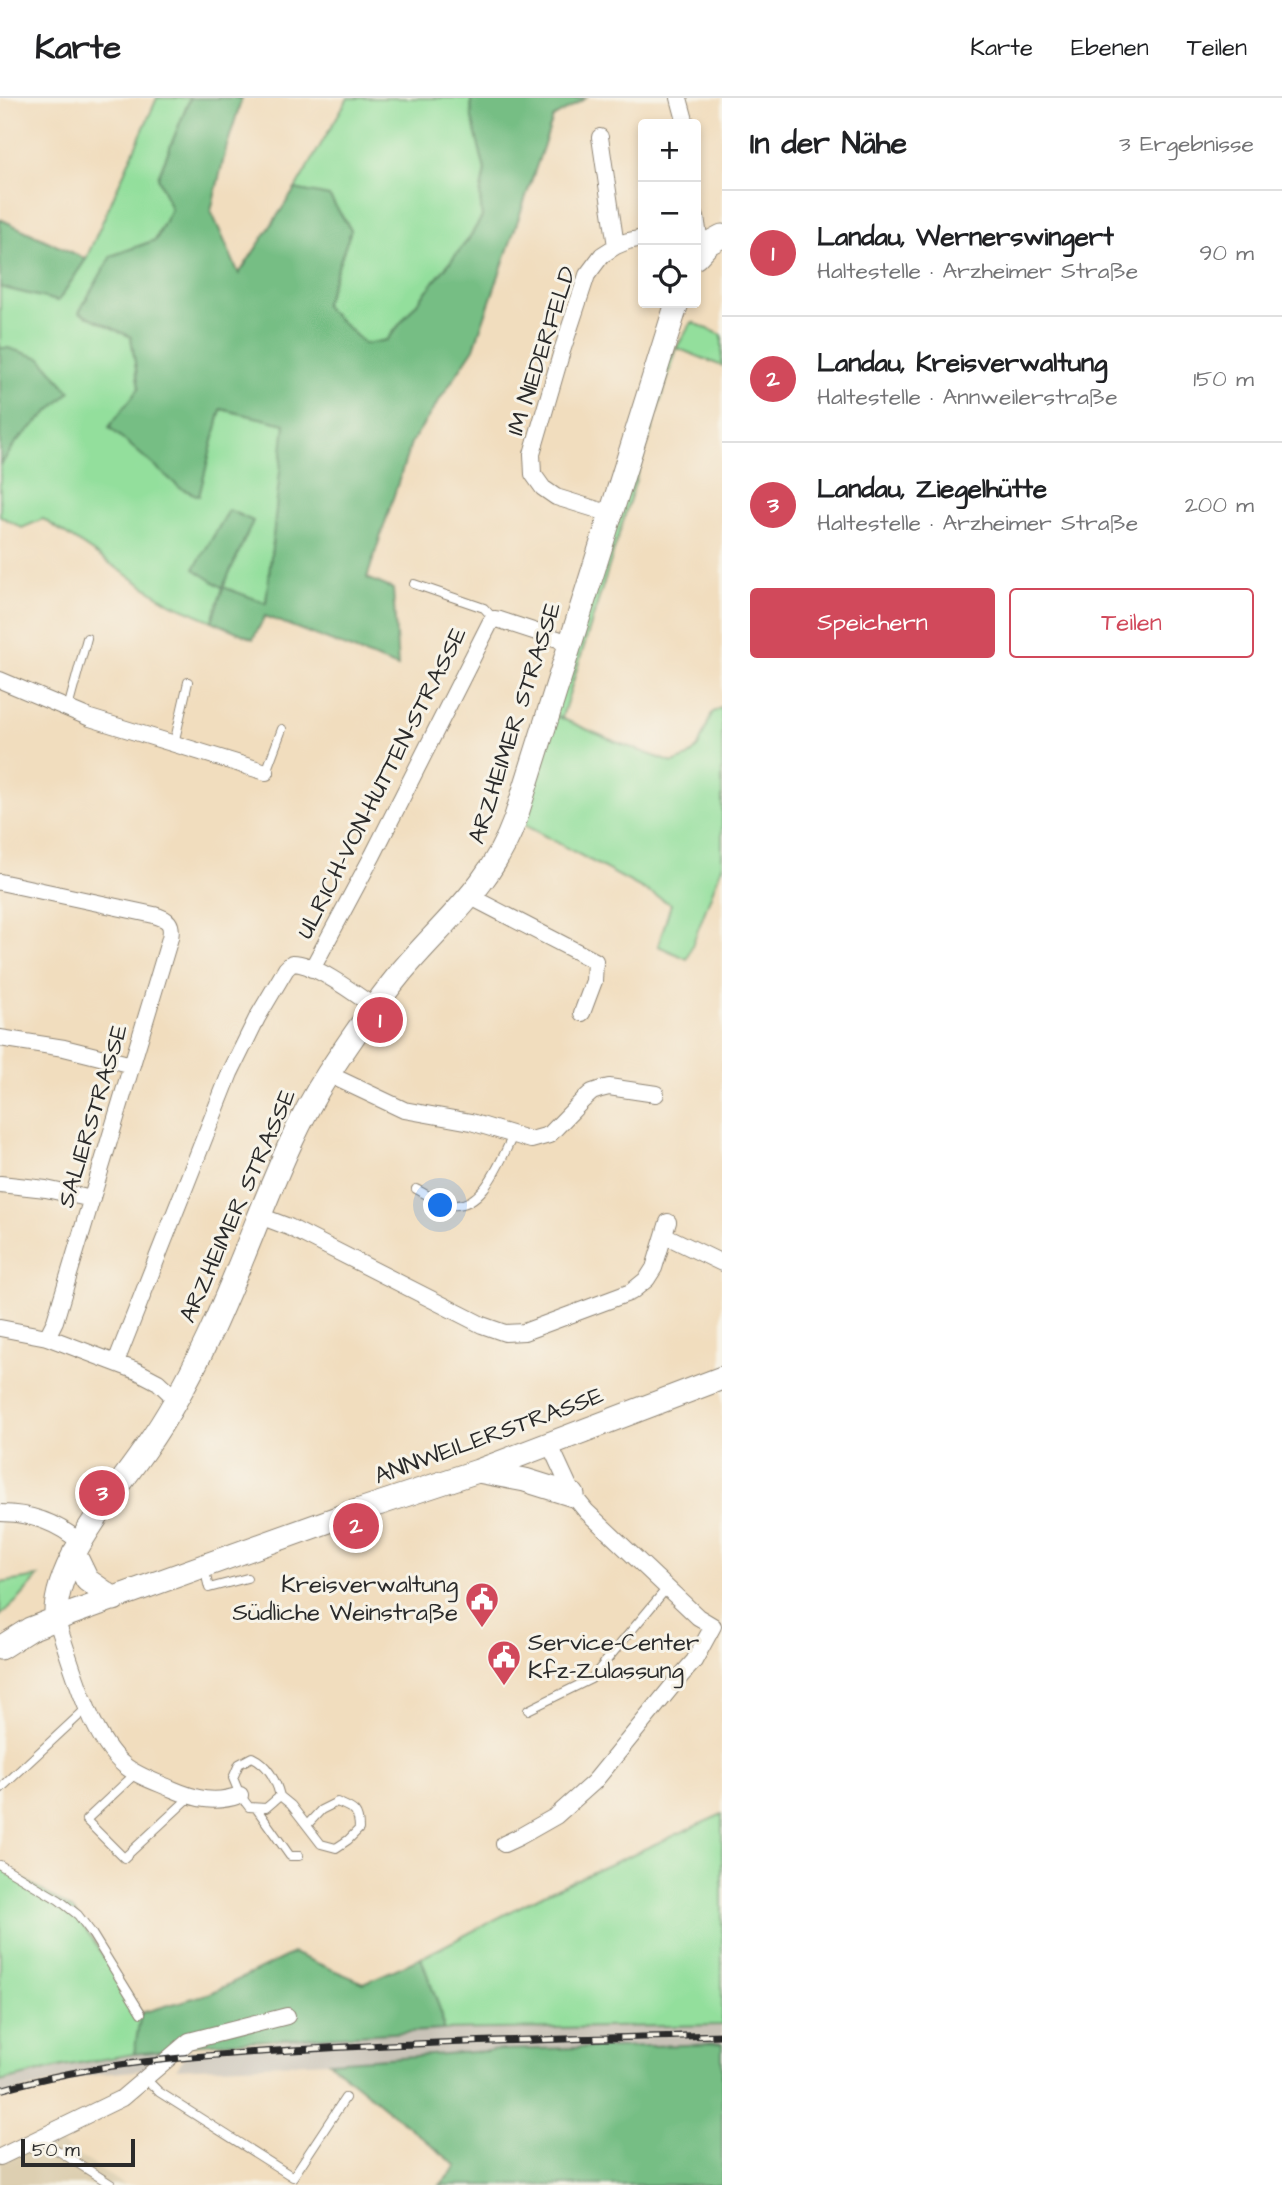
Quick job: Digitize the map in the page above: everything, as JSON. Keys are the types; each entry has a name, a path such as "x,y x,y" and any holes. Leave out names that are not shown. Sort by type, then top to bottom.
{"street":[{"path":"679,98 685,119"},
{"path":"600,137 616,246"},
{"path":"701,249 722,236"},
{"name":"IM NIEDERFELD","path":"611,514 550,493 537,482 531,464 538,430 587,275 602,255 628,240 638,239"},
{"name":"ARZHEIMER STRASSE","path":"56,1619 55,1603 59,1585 77,1548 177,1400 219,1314 281,1162 307,1108 374,1007 419,951 471,897 503,850 675,308"},
{"name":"ULRICH-VON-HUTTEN-STRASSE","path":"312,968 392,819 485,630 494,619 570,643"},
{"path":"0,680 99,721 266,772"},
{"name":"SALIERSTRASSE","path":"0,882 154,915 170,923 172,931 55,1321 47,1337"},
{"path":"471,897 595,961 594,981 582,1013"},
{"path":"116,1362 230,1073 257,1018 286,969 292,963 312,968 374,1007"},
{"path":"0,1038 64,1048 132,1065"},
{"path":"328,1074 404,1110 471,1122 531,1140 549,1135 583,1100 601,1089 609,1087 656,1094"},
{"path":"0,1184 46,1189 92,1199"},
{"path":"260,1216 289,1227 482,1325 493,1330 517,1334 631,1292 647,1279 654,1268 667,1229 722,1263"},
{"path":"0,1328 47,1337 116,1362 148,1376 177,1400"},
{"name":"ANNWEILERSTRASSE","path":"0,1648 30,1629 56,1619 478,1471 722,1378"},
{"path":"504,1843 556,1816 594,1782 694,1661 718,1624 698,1617 573,1495 550,1443"},
{"path":"478,1471 525,1479 573,1495"},
{"path":"0,1513 27,1515 48,1521 77,1548 87,1580 114,1598"},
{"path":"56,1619 87,1708 115,1757 136,1773 190,1797 222,1801 240,1795"},
{"path":"0,2157 113,2103 146,2079 189,2041 287,2016"}],"lane":[{"name":"ULRICH-VON-HUTTEN-STRASSE","path":"414,584 484,608 494,619"},
{"path":"68,708 87,638"},
{"path":"173,745 188,682"},
{"path":"266,772 282,729"},
{"path":"416,1189 449,1205 463,1205 477,1198 485,1189 513,1136"},
{"path":"204,1567 209,1588 247,1578"},
{"path":"528,1710 591,1679 667,1588"},
{"path":"0,1789 87,1708"},
{"path":"280,1796 266,1808 250,1807 240,1795 233,1778 239,1764 252,1757 260,1761 277,1784 280,1796 291,1805 321,1844 336,1848 348,1840 359,1829 359,1818 354,1810 337,1802 321,1810 307,1825"},
{"path":"136,1773 86,1820 124,1858 190,1797"},
{"path":"256,1808 290,1856 299,1856"},
{"path":"0,1865 59,1900 78,1915 141,2013"},
{"path":"146,2079 159,2092 293,2178 345,2098"},
{"path":"38,2138 112,2185"}],"shaded area":[{"path":"722,2025 722,2044 502,2050 176,2069 189,2051 328,2036 443,2030"},
{"path":"166,2051 147,2070 100,2074 0,2096 0,2082 63,2066"},
{"path":"46,2134 125,2185 0,2185 0,2157"}],"green space":[{"path":"157,98 190,98 158,177 171,209 155,240 111,256 131,337 139,388 180,488 199,496 221,409 286,424 266,603 223,588 212,621 168,602 43,519 22,528 0,516 0,466 17,441 70,391 8,348 0,348 0,287 58,301 86,259"},
{"path":"190,98 242,98 211,211 239,274 295,189 329,196 351,230 324,306 365,344 387,340 468,240 482,217 480,195 485,170 472,118 471,98 586,98 553,118 474,348 411,443 367,578 393,589 398,667 265,616 253,639 212,621 223,588 194,569 229,510 253,521 223,587 266,603 285,424 221,409 199,496 180,488 109,427 139,388 131,337 79,312 111,256 156,240 171,209 158,177"},
{"path":"348,98 471,98 472,118 485,170 480,195 482,217 468,240 387,340 365,344 324,306 351,230 329,197 295,189"},
{"path":"0,219 86,259 58,301 0,287"},
{"path":"692,322 722,335 722,366 677,348 562,717 556,716 673,763 688,757 698,747 712,713 722,707 722,866 687,959 658,946 671,904 515,820 650,391"},
{"path":"0,348 41,358 70,392 17,441 0,466"},
{"path":"38,1577 20,1598 0,1616 0,1583"},
{"path":"722,1814 722,2025 443,2030 442,2015 421,1958 546,1893"},
{"path":"0,1865 73,1910 141,2013 134,2054 63,2066 0,2082"},
{"path":"293,1953 364,1983 421,1958 442,2015 443,2030 183,2045 166,2051 134,2054 141,2013 211,1993"},
{"path":"722,2044 722,2185 440,2185 457,2166 329,2062 502,2050"}],"railway":[{"path":"0,2090 36,2080 109,2067 219,2055 400,2044 722,2035"}],"place":[{"name":"Landau, Wernerswingert","path":"380,1020"},
{"name":"Landau, Ziegelhütte","path":"102,1493"},
{"name":"Landau, Kreisverwaltung","path":"356,1526"},
{"name":"Kreisverwaltung Südliche Weinstraße","path":"482,1629"},
{"name":"Service-Center Kfz-Zulassung","path":"504,1687"}]}
